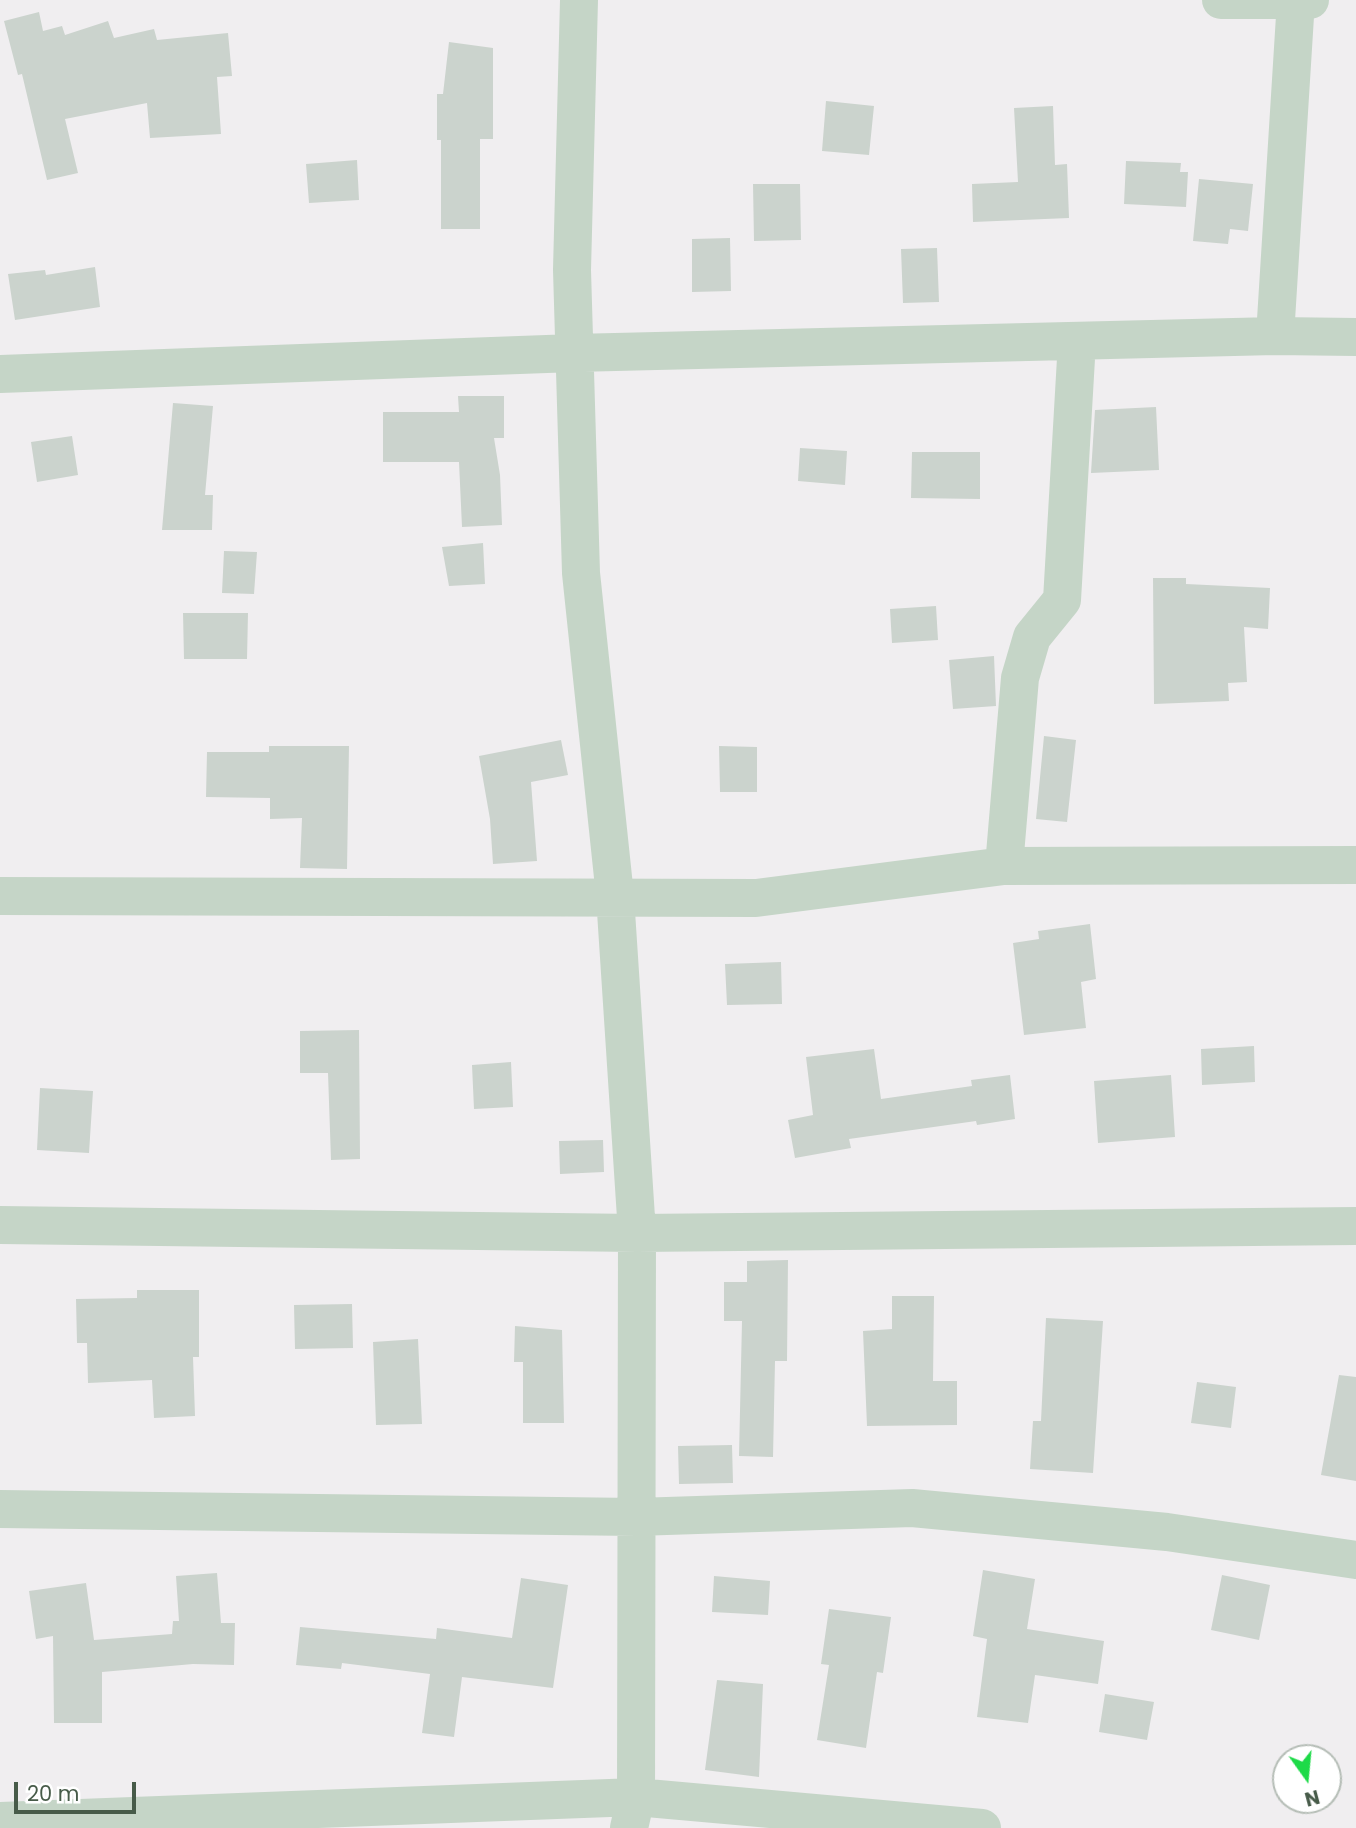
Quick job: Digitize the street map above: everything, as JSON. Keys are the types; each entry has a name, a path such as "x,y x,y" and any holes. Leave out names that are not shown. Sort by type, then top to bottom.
{"street":[{"path":"579,0 572,270 581,572 615,896 637,1233 632,1812"},
{"path":"1221,0 1300,0 1275,336"},
{"path":"0,374 574,353 1275,336 1356,337"},
{"path":"1004,866 1020,678 1032,637 1062,600 1077,341"},
{"path":"0,896 756,898 1004,866 1356,865"},
{"path":"0,1225 637,1233 1356,1226"},
{"path":"0,1509 636,1517 912,1508 1167,1532 1356,1560"},
{"path":"0,1821 632,1812 982,1828"}],"building":[{"path":"39,12 43,31 62,26 65,35 108,21 114,38 154,29 157,40 228,33 232,76 217,77 221,134 150,138 147,103 65,119 78,173 47,180 22,74 18,75 4,21"},
{"path":"449,42 493,48 493,139 480,139 480,229 441,229 441,140 437,140 437,94 443,94"},
{"path":"826,101 874,106 869,155 822,151"},
{"path":"1053,106 1055,165 1067,164 1069,218 973,222 972,184 1018,182 1014,108"},
{"path":"357,160 359,200 309,203 306,164"},
{"path":"1126,161 1181,163 1180,172 1188,172 1186,207 1124,204"},
{"path":"1199,179 1253,184 1248,231 1230,229 1228,244 1193,241"},
{"path":"753,184 800,184 801,240 754,241"},
{"path":"730,238 731,291 692,292 692,239"},
{"path":"937,248 939,302 903,303 901,249"},
{"path":"95,267 100,307 15,320 8,274 45,270 46,275"},
{"path":"458,396 504,396 504,438 494,438 500,475 502,525 462,527 459,462 383,462 383,412 459,412"},
{"path":"173,403 213,406 205,495 213,495 212,530 162,530"},
{"path":"1156,407 1159,470 1091,473 1095,410"},
{"path":"72,436 78,475 37,482 31,442"},
{"path":"800,448 847,451 845,485 798,481"},
{"path":"912,452 980,452 980,499 911,498"},
{"path":"483,543 485,584 449,586 442,547"},
{"path":"224,551 257,552 254,594 222,593"},
{"path":"1153,578 1186,578 1186,584 1270,588 1268,629 1244,627 1247,682 1228,683 1229,701 1154,704"},
{"path":"936,606 938,640 892,643 890,609"},
{"path":"183,613 248,613 247,659 184,659"},
{"path":"994,656 996,706 953,709 949,660"},
{"path":"1044,736 1076,740 1067,822 1036,819"},
{"path":"561,740 568,775 531,782 537,861 493,864 490,819 479,756"},
{"path":"269,746 349,746 347,869 300,868 302,818 270,819 270,798 206,797 207,752 269,752"},
{"path":"719,746 757,747 757,792 720,792"},
{"path":"1090,924 1096,979 1081,982 1086,1028 1024,1035 1013,943 1039,939 1038,931"},
{"path":"781,962 782,1004 727,1005 725,964"},
{"path":"359,1030 360,1159 331,1160 328,1073 300,1073 300,1031"},
{"path":"1254,1046 1255,1082 1202,1085 1201,1049"},
{"path":"874,1049 881,1099 972,1086 971,1080 1010,1075 1015,1119 977,1125 976,1121 849,1139 851,1148 795,1158 788,1120 813,1115 806,1057"},
{"path":"511,1062 513,1107 474,1109 472,1065"},
{"path":"1171,1075 1175,1137 1098,1143 1094,1081"},
{"path":"40,1088 93,1091 89,1153 37,1150"},
{"path":"603,1140 604,1172 560,1174 559,1141"},
{"path":"788,1260 787,1361 775,1361 773,1457 739,1456 742,1321 724,1321 724,1282 747,1282 747,1261"},
{"path":"137,1290 199,1290 199,1357 193,1357 195,1416 154,1418 152,1380 88,1383 87,1343 77,1343 76,1299 137,1298"},
{"path":"892,1296 934,1296 933,1381 957,1381 957,1425 867,1426 863,1331 892,1329"},
{"path":"352,1304 353,1348 295,1349 294,1305"},
{"path":"1046,1318 1103,1321 1093,1473 1030,1469 1033,1421 1041,1421"},
{"path":"515,1326 562,1330 564,1423 523,1423 523,1362 514,1362"},
{"path":"418,1339 422,1424 376,1425 373,1342"},
{"path":"1339,1375 1356,1377 1356,1481 1321,1475"},
{"path":"1197,1382 1236,1387 1231,1428 1191,1423"},
{"path":"732,1445 733,1483 679,1484 678,1446"},
{"path":"983,1570 1035,1579 1027,1629 1104,1641 1098,1684 1035,1675 1028,1723 977,1717 987,1639 973,1636"},
{"path":"217,1573 221,1623 235,1623 234,1665 193,1664 102,1672 102,1723 54,1723 53,1636 36,1639 29,1591 86,1583 94,1640 172,1634 173,1621 179,1621 176,1576"},
{"path":"1222,1575 1270,1585 1259,1640 1211,1630"},
{"path":"714,1576 770,1581 768,1615 712,1612"},
{"path":"521,1578 568,1585 553,1688 462,1677 454,1737 422,1733 430,1674 342,1663 341,1669 296,1665 300,1627 436,1639 437,1628 512,1638"},
{"path":"829,1609 891,1617 883,1673 877,1672 866,1748 817,1740 829,1665 821,1664"},
{"path":"717,1680 763,1684 759,1777 705,1770"},
{"path":"1105,1694 1154,1702 1147,1740 1099,1732"}]}
